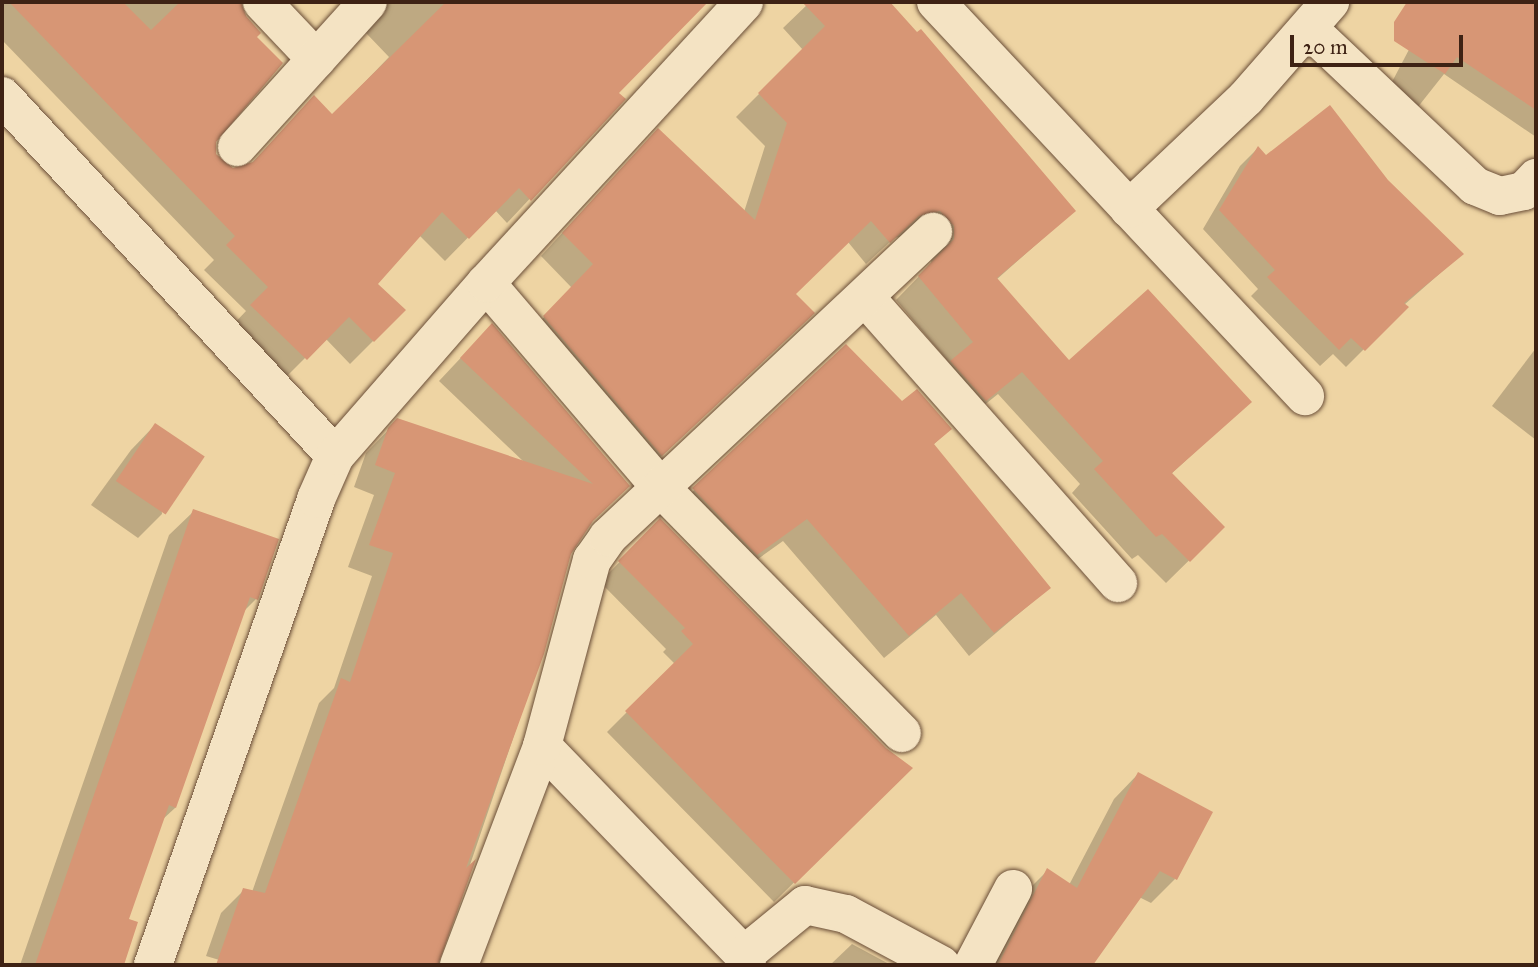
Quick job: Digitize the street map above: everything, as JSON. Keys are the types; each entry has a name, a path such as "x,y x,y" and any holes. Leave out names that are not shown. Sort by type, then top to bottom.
{"street":[{"path":"262,2 316,59"},
{"path":"237,148 368,2"},
{"path":"153,965 335,456 486,283 744,2"},
{"path":"936,2 1306,396"},
{"path":"1129,209 1320,15 1475,186 1500,196 1524,191 1536,178"},
{"path":"2,96 335,456"},
{"path":"459,965 542,746 592,560 608,537 933,232"},
{"path":"486,283 660,487 902,733"},
{"path":"864,296 1118,583"},
{"path":"542,746 745,960 805,905 846,914 941,965"},
{"path":"973,965 1013,890"}],"building":[{"path":"9,2 123,2 151,30 180,2 241,2 246,16 261,33 257,37 283,63 216,142 216,154 233,168 253,162 314,95 332,114 446,2 708,2 619,93 626,99 531,201 519,188 469,239 442,212 378,284 406,310 374,342 349,317 307,360 250,305 268,287 226,245 235,236"},
{"path":"802,2 890,2 917,32 921,29 1076,211 997,278 1069,360 1148,289 1252,402 1172,473 1225,527 1190,562 1162,534 1156,537 1094,469 1103,461 1022,372 986,401 950,361 973,342 918,276 954,239 954,226 940,211 919,216 890,243 871,221 796,294 815,313 662,456 543,316 593,264 562,233 658,128 755,220 787,123 758,93 825,26"},
{"path":"1407,2 1536,2 1536,110 1457,57 1445,74 1394,41 1394,22"},
{"path":"1330,105 1388,180 1464,254 1404,303 1409,307 1365,351 1351,338 1339,350 1267,277 1275,270 1219,210 1258,146 1266,155"},
{"path":"492,323 630,486 593,521 571,554 544,654 466,868 476,859 438,965 216,965 243,888 265,893 341,678 350,682 393,553 369,545 395,473 375,465 388,428 397,418 593,484 460,358"},
{"path":"846,344 902,401 917,389 952,429 934,444 1051,588 994,633 961,593 909,636 807,519 757,555 692,488"},
{"path":"155,423 205,457 166,515 116,481"},
{"path":"193,509 279,539 258,600 250,597 176,808 169,805 129,919 138,922 124,965 35,965"},
{"path":"660,518 886,748 913,768 795,884 625,711 693,644 681,631 685,628 618,561"},
{"path":"1138,772 1213,812 1177,880 1160,871 1093,965 998,965 1047,868 1077,888"}]}
